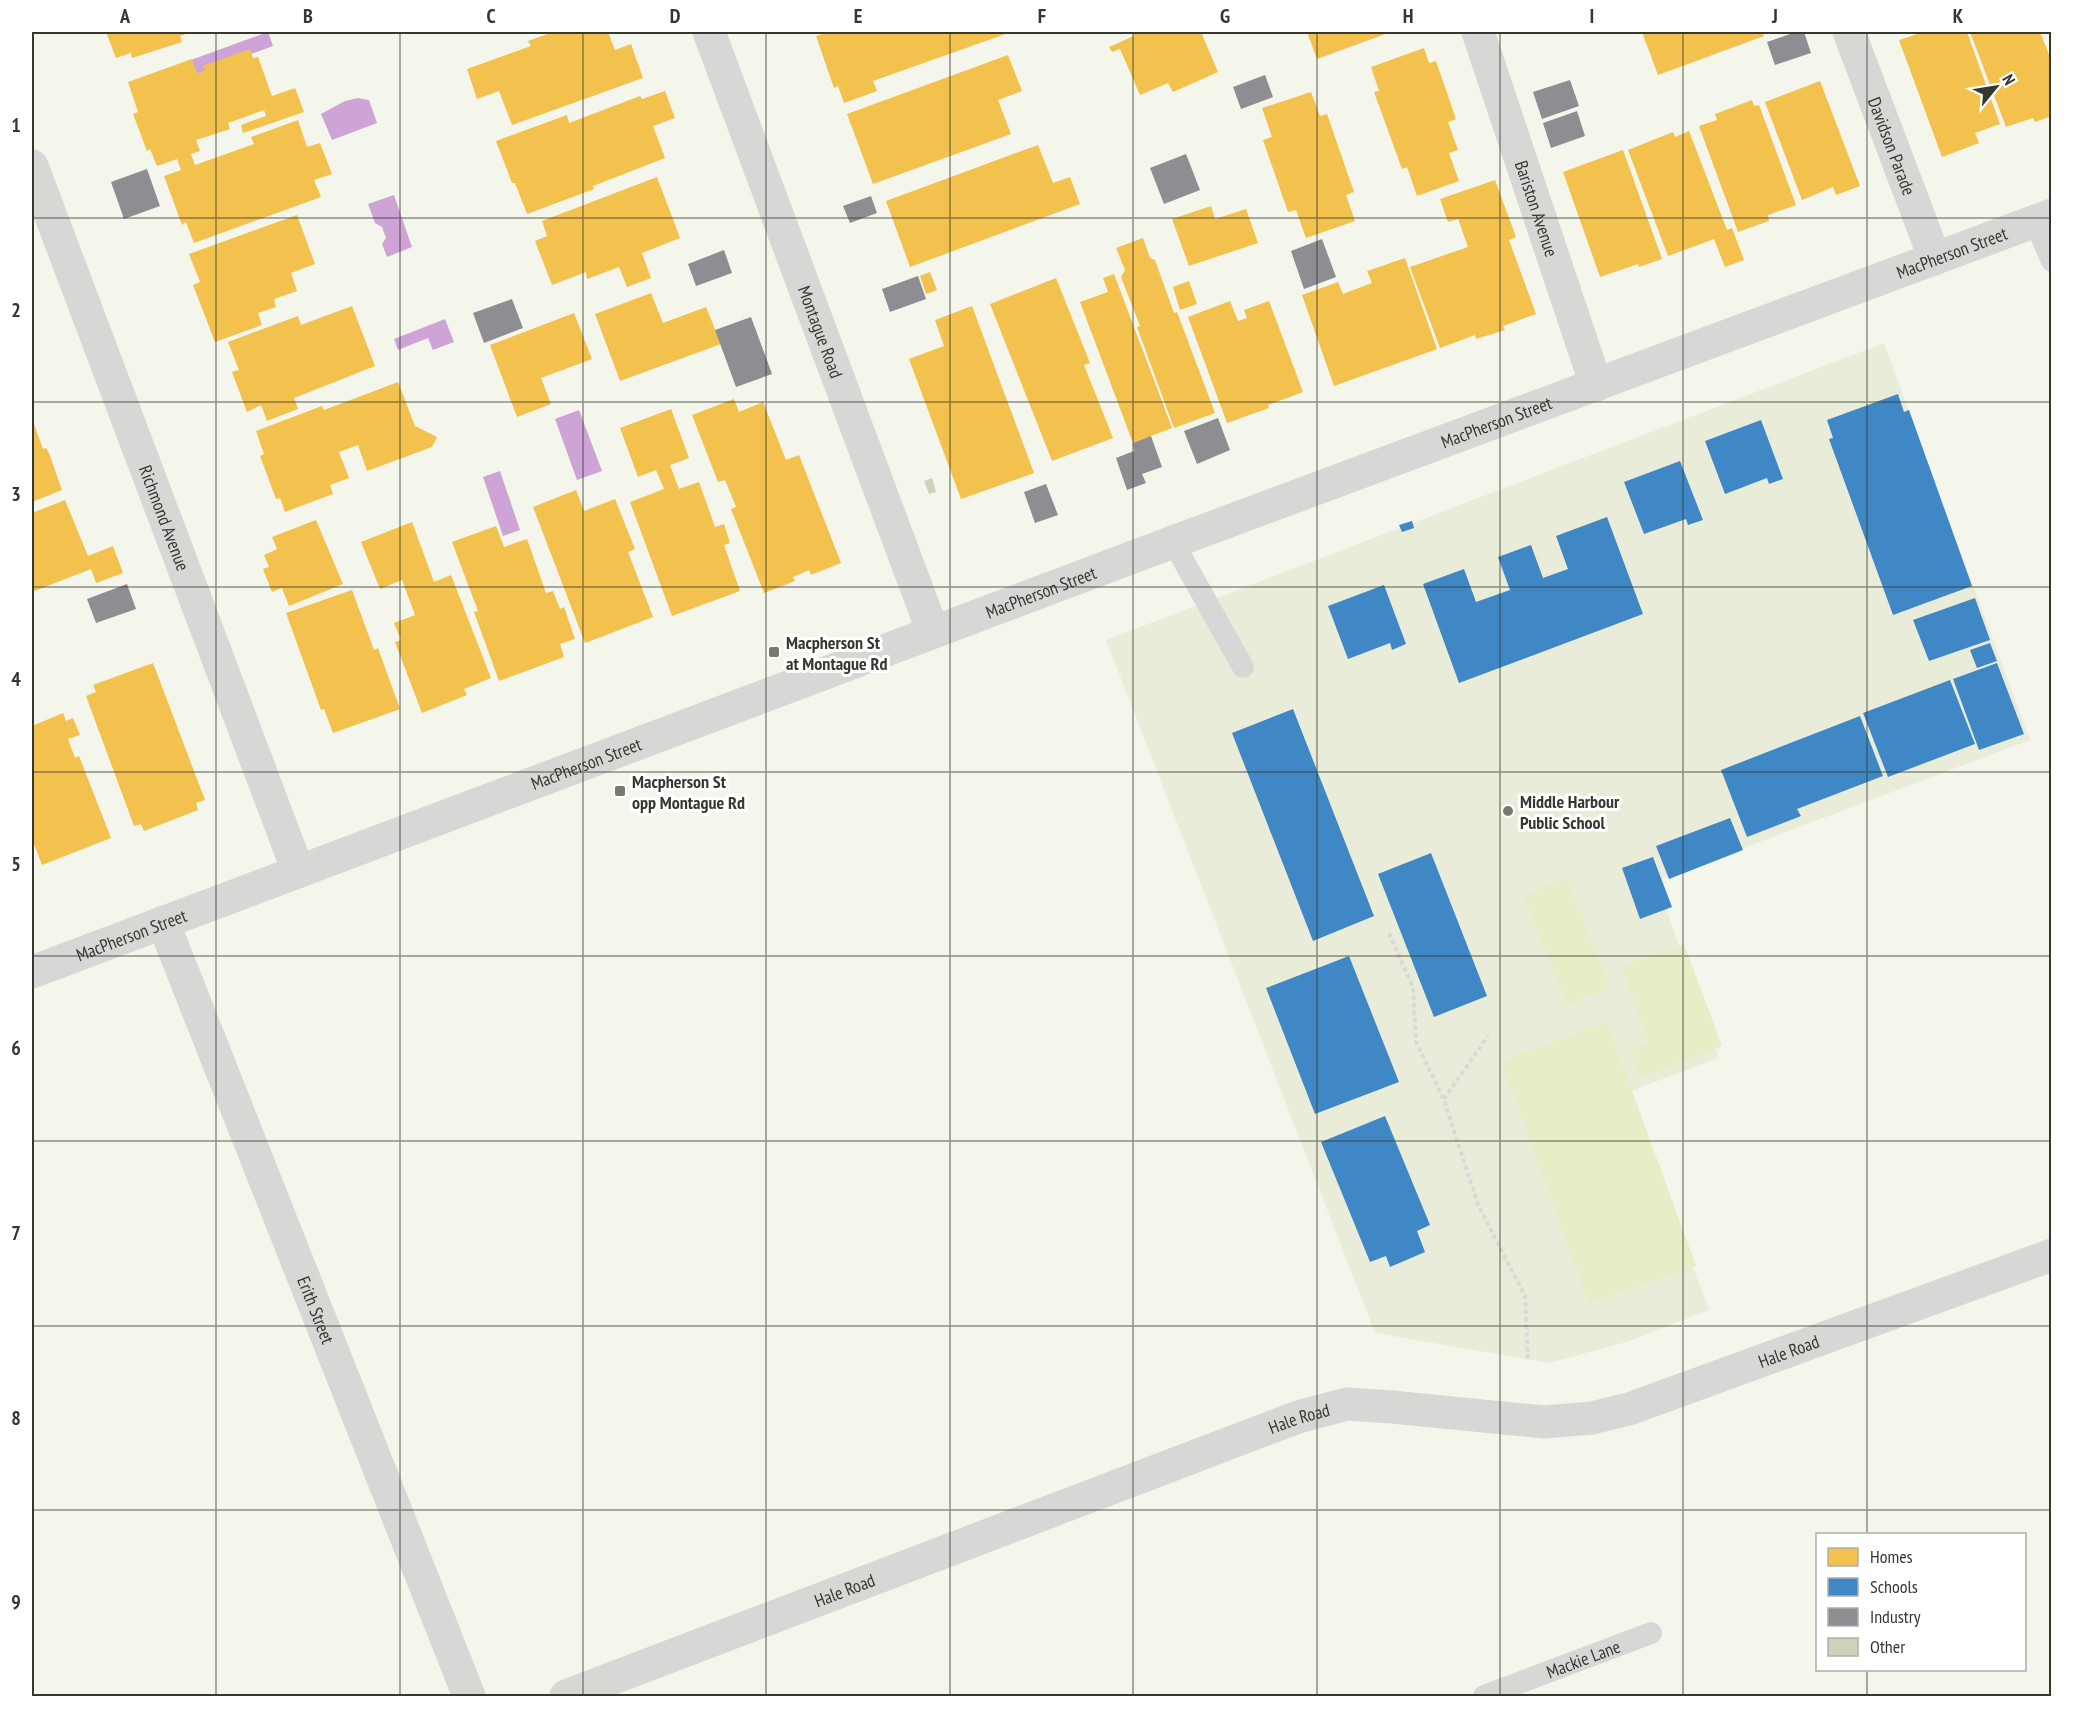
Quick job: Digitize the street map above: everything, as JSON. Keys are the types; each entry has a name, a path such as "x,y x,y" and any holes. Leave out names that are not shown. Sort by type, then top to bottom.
{"street":[{"name":"Montague Road","path":"709,32 933,632"},
{"name":"Bariston Avenue","path":"1478,32 1596,385"},
{"name":"Davidson Parade","path":"1850,32 1935,259"},
{"name":"Richmond Avenue","path":"32,166 298,871"},
{"name":"MacPherson Street","path":"32,972 1173,542 2043,219"},
{"name":"Erith Street","path":"163,922 469,1696"},
{"name":"Hale Road","path":"566,1696 1298,1417 1347,1404 1544,1422 1592,1418 1629,1409 2052,1255"}],"lane":[{"path":"2043,219 2052,261"},
{"path":"1173,542 1243,667"},
{"name":"Mackie Lane","path":"1484,1696 1651,1633"}],"path":[{"path":"1389,933 1413,988 1416,1042 1444,1100 1479,1205 1525,1296 1528,1359"},
{"path":"1444,1100 1488,1036"}],"shaded area":[{"path":"268,32 273,46 197,74 191,60"},
{"path":"358,98 369,100 377,123 332,140 321,114 345,101"},
{"path":"394,195 412,247 387,257 382,244 386,238 382,227 375,223 368,204"},
{"path":"445,319 454,342 433,350 428,338 398,350 394,339"},
{"name":"Middle Harbour Public School","path":"1884,343 2030,740 1656,881 1719,1058 1628,1092 1709,1310 1630,1341 1549,1363 1375,1333 1106,640"},
{"path":"579,410 602,471 577,480 555,419"},
{"path":"500,471 520,530 503,536 483,477"}],"green space":[{"path":"1566,878 1610,988 1567,1005 1523,895"},
{"path":"1684,944 1722,1046 1640,1078 1629,1051 1649,1043 1621,966"},
{"path":"1607,1022 1696,1266 1589,1304 1501,1061"}],"building: Homes":[{"path":"106,32 192,32 180,36 182,42 132,58 131,53 116,58"},
{"path":"553,32 608,32 615,50 631,44 643,78 512,125 499,91 477,99 467,69 531,46 528,41"},
{"path":"828,32 1011,32 873,81 877,91 844,103 838,86 834,88 816,36"},
{"path":"1132,32 1201,32 1218,72 1173,92 1168,83 1140,95 1120,49 1112,52 1109,47 1134,36"},
{"path":"1307,32 1391,32 1317,59"},
{"path":"1642,32 1762,32 1764,36 1658,75"},
{"path":"1923,32 1967,32 2000,124 1975,133 1979,143 1942,157 1899,40"},
{"path":"1970,32 2040,32 2052,62 2052,116 2035,122 2033,118 2006,127"},
{"path":"1424,48 1429,63 1436,61 1456,119 1448,122 1458,150 1449,153 1459,181 1417,196 1407,167 1402,169 1374,92 1379,91 1371,67"},
{"path":"250,49 253,58 258,57 272,96 295,88 304,112 243,133 241,125 266,116 264,110 228,123 230,129 196,140 200,151 191,154 195,165 254,144 251,137 298,120 307,147 320,143 332,174 314,180 321,197 194,243 186,222 182,225 164,176 181,170 177,159 157,166 150,149 147,151 133,114 138,112 128,82 192,59 197,74 205,71 203,66"},
{"path":"1008,55 1022,91 998,100 1011,134 873,184 847,114"},
{"path":"1820,81 1860,186 1836,195 1833,187 1802,200 1765,102"},
{"path":"665,91 675,118 653,126 665,158 593,186 594,189 527,214 496,141 567,115 569,123 640,96 642,99"},
{"path":"1311,92 1320,116 1327,114 1354,192 1346,195 1355,221 1306,238 1296,210 1288,212 1263,140 1272,137 1262,108"},
{"path":"1752,100 1754,106 1759,105 1796,205 1768,215 1769,221 1738,232 1699,126 1717,120 1715,114"},
{"path":"1689,131 1727,230 1732,228 1744,260 1725,267 1714,239 1668,256 1628,150 1673,132 1675,137"},
{"path":"1038,145 1053,183 1070,177 1080,204 910,267 886,201"},
{"path":"1623,150 1662,259 1639,267 1638,264 1600,277 1563,172"},
{"path":"657,177 680,238 642,253 651,278 627,287 619,267 587,279 586,272 552,285 535,241 547,236 542,221"},
{"path":"1495,180 1516,237 1509,240 1536,314 1503,326 1505,330 1476,339 1475,335 1440,348 1410,267 1468,247 1458,219 1448,222 1440,199"},
{"path":"1211,206 1215,219 1246,209 1258,243 1189,266 1172,219"},
{"path":"297,215 315,264 291,273 297,291 274,299 276,307 258,313 262,325 215,342 193,285 200,282 189,254"},
{"path":"1143,238 1150,258 1155,260 1174,313 1177,312 1215,413 1174,428 1137,327 1140,326 1121,277 1125,270 1116,248"},
{"path":"1405,258 1437,349 1334,386 1302,295 1338,282 1343,294 1372,283 1367,271"},
{"path":"930,272 937,290 926,294 920,276"},
{"path":"1114,274 1172,428 1133,443 1080,302 1108,292 1103,278"},
{"path":"1056,278 1090,363 1084,365 1113,438 1052,461 990,304"},
{"path":"1189,281 1197,304 1180,310 1173,287"},
{"path":"651,293 663,323 706,307 721,344 620,381 595,314"},
{"path":"1230,301 1238,321 1247,318 1244,310 1269,301 1303,392 1268,405 1269,408 1227,423 1188,317"},
{"path":"352,306 375,366 294,398 298,409 267,421 261,405 247,412 232,372 239,370 228,342 298,316 301,325"},
{"path":"972,306 1034,473 961,499 909,359 944,346 935,320"},
{"path":"574,313 592,359 541,378 551,404 517,417 490,345"},
{"path":"398,382 415,426 437,437 432,447 367,471 358,445 339,452 349,478 330,485 333,494 285,512 280,498 276,499 260,456 264,454 256,431 322,406 324,410"},
{"path":"734,399 739,412 763,402 786,460 799,455 841,563 811,575 809,570 793,577 795,581 764,593 731,509 736,507 725,480 718,482 692,415"},
{"path":"671,409 689,458 670,465 679,489 699,482 715,527 724,524 730,543 724,545 740,591 672,616 630,502 664,489 656,470 638,477 620,428"},
{"path":"32,419 43,449 46,448 49,453 62,490 32,502"},
{"path":"576,490 584,511 615,499 635,549 628,552 653,617 585,643 533,507"},
{"path":"65,500 88,556 113,546 123,573 96,583 91,569 32,592 32,513"},
{"path":"316,520 343,584 289,606 282,588 272,592 263,569 269,567 264,555 277,549 272,537"},
{"path":"412,522 434,582 451,575 491,678 464,689 467,695 422,713 395,642 401,640 394,623 415,615 402,580 380,589 361,542"},
{"path":"496,526 504,547 527,539 546,593 553,591 560,609 564,607 575,639 560,644 564,657 499,681 474,612 478,611 452,542"},
{"path":"352,590 374,650 378,648 400,709 333,733 324,709 321,710 286,613"},
{"path":"153,663 205,800 196,803 198,810 144,831 141,824 134,826 86,696 96,692 93,685"},
{"path":"63,713 66,721 73,718 80,735 68,739 75,758 79,756 111,838 42,865 32,839 32,726"}],"building: Schools":[{"path":"1898,394 1904,412 1909,410 1972,586 1893,615 1829,439 1833,438 1827,420"},
{"path":"1761,420 1783,479 1769,484 1767,478 1725,494 1705,441"},
{"path":"1680,461 1703,520 1688,525 1686,519 1644,534 1624,482"},
{"path":"1607,517 1643,614 1459,683 1423,584 1464,569 1476,602 1510,590 1498,557 1531,545 1543,578 1568,569 1556,536"},
{"path":"1412,521 1414,528 1402,532 1399,525"},
{"path":"1384,585 1406,644 1392,650 1390,643 1348,659 1328,606"},
{"path":"1975,598 1990,640 1929,661 1913,620"},
{"path":"1990,643 1997,661 1977,668 1970,650"},
{"path":"1997,663 2024,734 1979,750 1953,679"},
{"path":"1950,680 1975,744 1888,777 1863,713"},
{"path":"1293,709 1374,916 1313,941 1232,733"},
{"path":"1860,716 1883,776 1797,809 1801,816 1747,837 1721,770"},
{"path":"1730,818 1743,850 1669,879 1656,846"},
{"path":"1431,853 1487,996 1434,1017 1378,874"},
{"path":"1653,857 1672,907 1640,919 1622,868"},
{"path":"1349,956 1399,1082 1315,1114 1266,988"},
{"path":"1385,1116 1430,1225 1417,1231 1425,1252 1390,1267 1386,1256 1370,1262 1321,1142"}],"building: Industry":[{"path":"1796,32 1804,32 1811,53 1775,65 1767,42"},
{"path":"1265,75 1273,97 1241,109 1233,87"},
{"path":"1570,80 1579,106 1542,119 1533,92"},
{"path":"1577,111 1585,136 1551,148 1543,123"},
{"path":"1186,154 1200,190 1164,204 1150,168"},
{"path":"147,169 160,206 124,219 111,182"},
{"path":"871,196 877,213 850,223 843,206"},
{"path":"1322,239 1336,277 1304,289 1291,251"},
{"path":"724,250 732,273 696,286 688,264"},
{"path":"918,276 926,299 890,312 882,289"},
{"path":"512,299 523,328 484,343 473,313"},
{"path":"751,317 772,374 736,387 715,330"},
{"path":"1218,418 1230,450 1197,464 1184,431"},
{"path":"1151,436 1162,467 1142,474 1146,483 1127,490 1116,458 1134,451 1133,443"},
{"path":"1046,484 1058,515 1035,523 1024,492"},
{"path":"127,584 136,609 96,623 87,599"}],"building: Other":[{"path":"932,478 936,492 929,494 924,481"}],"place":[{"name":"Macpherson St at Montague Rd","path":"774,652"},
{"name":"Macpherson St opp Montague Rd","path":"620,791"},
{"name":"Middle Harbour Public School","path":"1508,811"}]}
